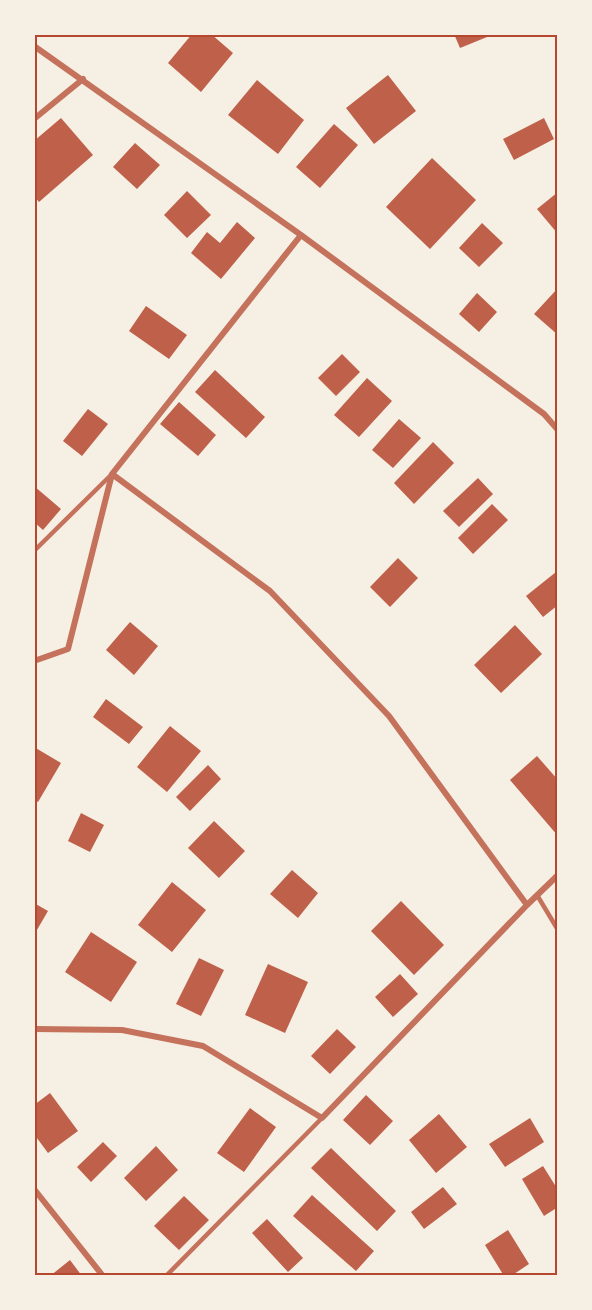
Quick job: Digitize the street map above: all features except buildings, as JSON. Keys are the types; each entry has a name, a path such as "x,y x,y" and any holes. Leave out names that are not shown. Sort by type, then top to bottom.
{"street":[{"path":"34,46 301,235 544,414 558,430"},
{"path":"34,119 83,79"},
{"path":"34,661 68,649 112,474 301,235"},
{"path":"112,474 270,591 389,717 527,905"},
{"path":"34,1029 122,1030 203,1046 322,1118 558,875"},
{"path":"34,1190 103,1275"}],"lane":[{"path":"34,551 112,474"},
{"path":"537,895 558,930"},
{"path":"166,1275 322,1118"}]}
